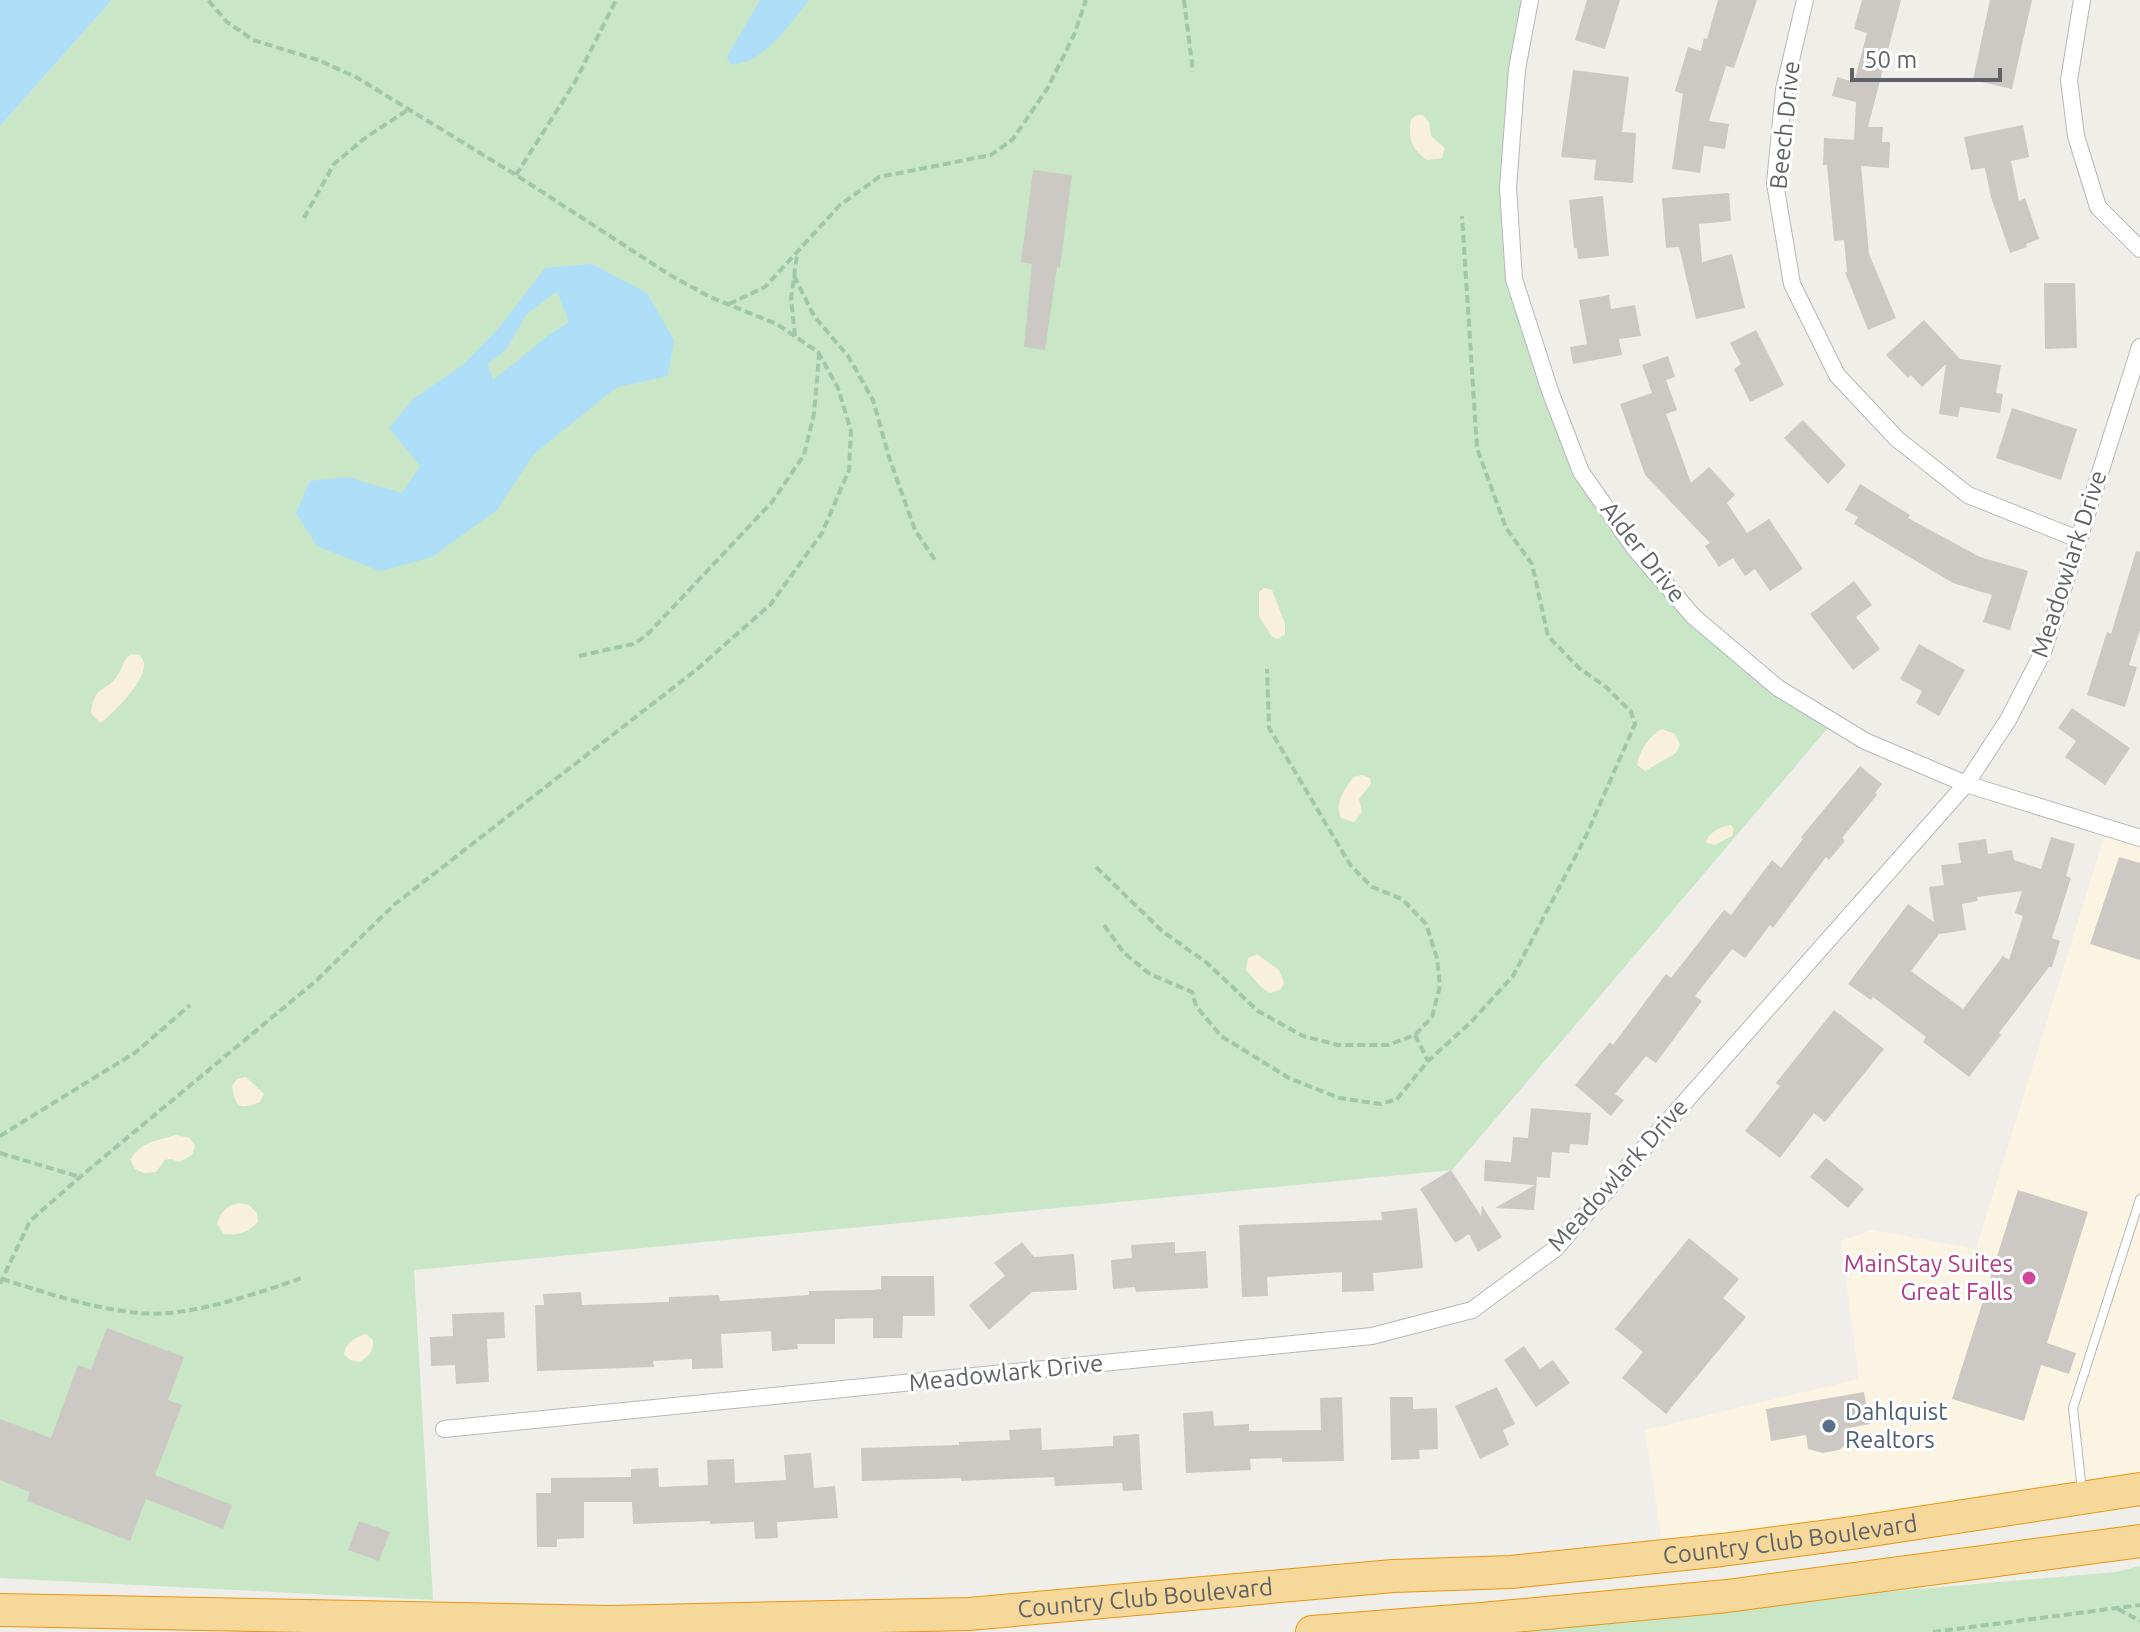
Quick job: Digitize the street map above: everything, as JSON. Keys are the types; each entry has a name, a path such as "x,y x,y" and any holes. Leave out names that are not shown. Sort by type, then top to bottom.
{"highway":[{"name":"Country Club Boulevard","path":"0,1610 610,1622 969,1614 1393,1576 1541,1569 1859,1532 2140,1489"},
{"name":"Country Club Boulevard","path":"1312,1632 1727,1596 2140,1541"}],"street":[{"name":"Alder Drive","path":"1530,0 1517,69 1508,188 1514,279 1550,391 1581,472 1635,549 1694,617 1778,688 1865,741 1966,784 2140,838"},
{"name":"Beech Drive","path":"1805,0 1784,90 1775,183 1792,284 1837,375 1897,439 1968,495 2078,539"},
{"path":"2082,0 2069,80 2076,136 2098,207 2140,249"},
{"name":"Meadowlark Drive","path":"444,1429 1372,1336 1472,1310 1555,1249 1966,784 2008,720 2043,652 2140,347"}],"lane":[{"path":"2083,1497 2073,1408 2140,1199"}],"path":[{"path":"208,0 227,22 253,40 318,60 356,77 516,175 670,275 777,324 795,336 819,353 838,388 851,431 849,470 822,533 770,605 696,670 395,904 317,980 30,1221 1,1282 82,1303 143,1314 200,1308 302,1278"},
{"path":"516,175 575,82 616,0"},
{"path":"729,304 765,287 840,205 879,177 991,155 1013,139 1047,89 1074,35 1086,0"},
{"path":"1184,0 1193,72"},
{"path":"304,218 334,164 365,138 409,109"},
{"path":"1104,925 1124,953 1150,974 1192,992 1196,1006 1221,1036 1289,1078 1339,1098 1381,1104 1397,1099 1428,1061 1471,1022 1513,976 1586,836 1635,724 1631,712 1606,687 1579,668 1548,636 1532,564 1506,528 1477,448 1462,216"},
{"path":"795,336 791,299 797,252"},
{"path":"794,276 814,316 848,356 873,400 915,530 935,560"},
{"path":"579,656 633,644 646,636 772,502 804,455 814,414 819,353"},
{"path":"1096,867 1162,931 1207,963 1258,1011 1303,1036 1338,1045 1388,1045 1415,1035 1432,1017 1440,986 1437,958 1426,924 1402,899 1372,887 1351,866 1269,728 1267,669"},
{"path":"0,1136 136,1052 190,1005"},
{"path":"1415,1035 1428,1061"},
{"path":"0,1153 80,1177"},
{"path":"1933,1632 2140,1605"},
{"path":"2116,1608 2140,1621"}],"shaded area":[{"path":"2107,828 2140,838 2140,1489 1664,1556 1645,1430 1859,1379 1841,1241 1872,1230 1976,1249"}],"green space":[{"path":"112,0 1530,0 1517,69 1514,279 1581,472 1694,617 1833,722 1452,1170 414,1270 433,1600 0,1578 0,126"},
{"path":"2140,1566 2140,1632 1423,1632 2116,1572"}],"sand":[{"path":"1423,115 1429,122 1431,136 1445,148 1442,158 1427,160 1414,147 1410,125 1411,119"},
{"path":"1264,588 1272,590 1285,624 1285,634 1278,639 1272,637 1259,616 1259,592"},
{"path":"131,654 140,655 143,660 139,681 100,723 91,713 95,697 113,681"},
{"path":"1662,729 1675,734 1680,745 1676,753 1645,771 1637,765 1640,754 1649,739"},
{"path":"1362,775 1370,778 1371,784 1359,799 1362,812 1354,822 1341,818 1341,796 1353,777"},
{"path":"1731,825 1734,829 1732,836 1715,845 1706,843 1715,831"},
{"path":"1257,954 1279,970 1284,983 1280,990 1270,993 1246,970 1248,958"},
{"path":"246,1077 264,1094 260,1102 243,1106 237,1103 232,1086 237,1079"},
{"path":"176,1135 190,1138 195,1146 192,1155 179,1162 165,1160 156,1172 144,1173 135,1169 130,1160 139,1149"},
{"path":"240,1203 249,1205 257,1213 258,1222 242,1232 224,1234 217,1224 220,1216 228,1207"},
{"path":"366,1334 373,1340 370,1354 359,1362 350,1360 344,1354 346,1347"}],"water":[{"path":"0,0 112,0 0,126"},
{"path":"760,0 809,0 785,31 764,51 742,63 730,64 727,57"},
{"path":"592,264 647,293 674,340 668,376 617,387 534,454 497,510 432,557 380,571 317,546 296,513 310,481 347,477 402,493 420,466 389,428 413,399 464,364 498,329 545,268","holes":["557,291 569,322 549,335 493,380 488,364 506,350 526,315"]}],"building":[{"path":"1587,0 1620,0 1605,49 1575,40"},
{"path":"1718,0 1757,0 1734,68 1726,66 1709,121 1729,124 1725,149 1704,146 1700,173 1672,169 1683,94 1675,91 1688,47 1701,51"},
{"path":"1862,0 1901,0 1868,127 1883,127 1882,142 1890,142 1889,168 1861,166 1869,254 1896,318 1868,330 1845,272 1844,240 1834,241 1827,165 1823,165 1824,138 1854,140 1856,102 1832,96 1837,77 1854,82 1867,33 1854,29"},
{"path":"1990,0 2032,0 2012,89 1973,80"},
{"path":"1573,70 1629,77 1622,132 1636,133 1633,183 1594,180 1596,160 1561,157"},
{"path":"2023,125 2029,157 2011,161 2019,201 2025,198 2039,239 2010,253 1991,197 1985,168 1971,170 1964,137"},
{"path":"1033,170 1072,175 1045,350 1024,347 1032,264 1021,262"},
{"path":"1729,193 1731,221 1699,224 1702,262 1732,254 1745,308 1696,319 1679,247 1666,248 1662,198"},
{"path":"1603,196 1609,256 1578,259 1569,200"},
{"path":"2044,283 2075,283 2077,348 2045,349"},
{"path":"1609,295 1611,309 1635,305 1641,336 1619,339 1622,355 1573,364 1570,347 1587,344 1579,300"},
{"path":"1924,320 1960,359 2001,365 1996,393 2003,394 2000,413 1960,407 1958,417 1939,414 1946,364 1922,387 1911,375 1908,378 1886,355"},
{"path":"1756,330 1784,385 1750,402 1734,369 1741,364 1730,343"},
{"path":"1668,356 1675,377 1666,380 1677,410 1666,414 1691,483 1709,467 1735,495 1727,503 1747,533 1769,519 1803,569 1770,591 1755,569 1745,576 1733,558 1719,567 1705,546 1710,543 1645,475 1620,404 1652,393 1642,365"},
{"path":"2012,408 2077,429 2061,480 1996,458"},
{"path":"1803,420 1846,465 1828,484 1784,438"},
{"path":"1860,484 1910,515 1908,518 1980,557 2028,571 2010,630 1983,622 1992,595 1953,583 1854,524 1858,517 1845,510"},
{"path":"2136,551 2140,552 2140,630 2129,665 2137,667 2125,707 2087,695 2107,632 2111,634"},
{"path":"1854,581 1872,605 1856,617 1880,649 1853,670 1810,614"},
{"path":"1919,644 1965,670 1939,716 1916,703 1922,691 1900,679"},
{"path":"2072,708 2130,748 2105,785 2065,757 2076,741 2058,728"},
{"path":"1860,766 1882,784 1875,793 1877,795 1842,838 1845,841 1829,860 1826,857 1773,928 1770,925 1745,958 1732,949 1695,996 1702,1001 1656,1063 1646,1056 1615,1094 1624,1100 1611,1116 1575,1085 1610,1042 1613,1045 1666,974 1671,978 1724,910 1731,915 1772,860 1781,868 1803,839 1801,837"},
{"path":"2051,837 2075,844 2066,876 2071,878 2052,938 2060,941 2052,967 1999,1033 2001,1035 1969,1077 1923,1042 1926,1037 1873,997 1871,1000 1848,984 1908,904 1934,922 1929,887 1944,885 1941,865 1961,863 1958,843 1986,839 1988,854 2012,850 2014,860 2041,869","holes":["2022,891 2015,913 2023,916 2009,960 2003,956 1963,1009 1911,971 1939,934 1966,930 1962,904 1978,901 1977,897"]},
{"path":"2119,857 2140,863 2140,960 2090,944"},
{"path":"1834,1010 1884,1049 1825,1122 1814,1113 1780,1158 1745,1131 1780,1086 1776,1083"},
{"path":"1531,1108 1591,1113 1588,1145 1570,1144 1569,1153 1552,1152 1550,1178 1537,1177 1534,1210 1495,1208 1535,1185 1484,1181 1485,1160 1511,1162 1513,1137 1528,1138"},
{"path":"1826,1158 1864,1189 1848,1208 1810,1177"},
{"path":"1451,1170 1481,1216 1482,1206 1502,1237 1478,1252 1469,1234 1455,1243 1420,1189"},
{"name":"MainStay Suites Great Falls","path":"2018,1190 2088,1212 2047,1343 2076,1353 2069,1374 2041,1365 2024,1421 1952,1399"},
{"path":"1417,1208 1423,1268 1373,1273 1374,1291 1342,1292 1342,1272 1267,1277 1268,1296 1242,1297 1239,1225 1382,1220 1381,1212"},
{"path":"1689,1238 1739,1279 1723,1298 1746,1317 1666,1414 1622,1378 1643,1352 1615,1329"},
{"path":"1022,1242 1034,1257 1074,1254 1077,1290 1032,1292 989,1330 969,1305 1005,1276 994,1263"},
{"path":"1175,1242 1175,1253 1206,1251 1208,1288 1136,1292 1135,1287 1113,1289 1111,1260 1132,1258 1131,1245"},
{"path":"881,1276 934,1276 935,1316 903,1316 902,1338 873,1338 873,1318 835,1319 835,1344 797,1344 798,1349 772,1351 771,1331 721,1334 723,1368 692,1369 692,1359 653,1361 654,1367 537,1371 535,1305 544,1305 543,1294 581,1292 582,1305 669,1302 669,1297 719,1295 720,1301 809,1295 809,1291 881,1289"},
{"path":"504,1312 505,1338 487,1339 489,1382 456,1384 455,1365 431,1366 430,1337 453,1336 452,1314"},
{"path":"107,1328 184,1357 168,1400 182,1405 155,1475 232,1505 223,1529 146,1499 130,1541 27,1501 30,1492 0,1480 0,1419 51,1438 78,1365 91,1370"},
{"path":"1524,1346 1540,1369 1553,1360 1570,1383 1536,1407 1504,1360"},
{"path":"1497,1387 1515,1424 1503,1430 1509,1445 1480,1459 1455,1406"},
{"path":"1864,1392 1870,1424 1848,1428 1850,1441 1839,1450 1823,1453 1808,1449 1806,1435 1771,1441 1766,1409"},
{"path":"1342,1397 1344,1461 1250,1459 1251,1470 1186,1473 1183,1413 1213,1411 1214,1426 1249,1424 1249,1431 1321,1430 1320,1398"},
{"path":"1390,1397 1413,1397 1413,1409 1437,1408 1438,1449 1419,1450 1420,1459 1391,1460"},
{"path":"1041,1428 1042,1450 1113,1446 1113,1436 1139,1434 1142,1490 1123,1491 1122,1483 1055,1486 1054,1477 862,1481 861,1448 1010,1440 1009,1430"},
{"path":"811,1453 814,1488 835,1486 838,1518 777,1522 778,1538 755,1539 754,1522 633,1524 632,1502 584,1502 584,1538 557,1539 557,1547 537,1547 536,1493 551,1493 551,1478 631,1477 631,1469 658,1468 659,1487 708,1485 707,1460 734,1459 735,1483 786,1480 784,1455"},
{"path":"359,1521 390,1532 379,1561 348,1550"}],"place":[{"name":"MainStay Suites Great Falls","path":"2029,1278"},
{"name":"Dahlquist Realtors","path":"1829,1426"}]}
